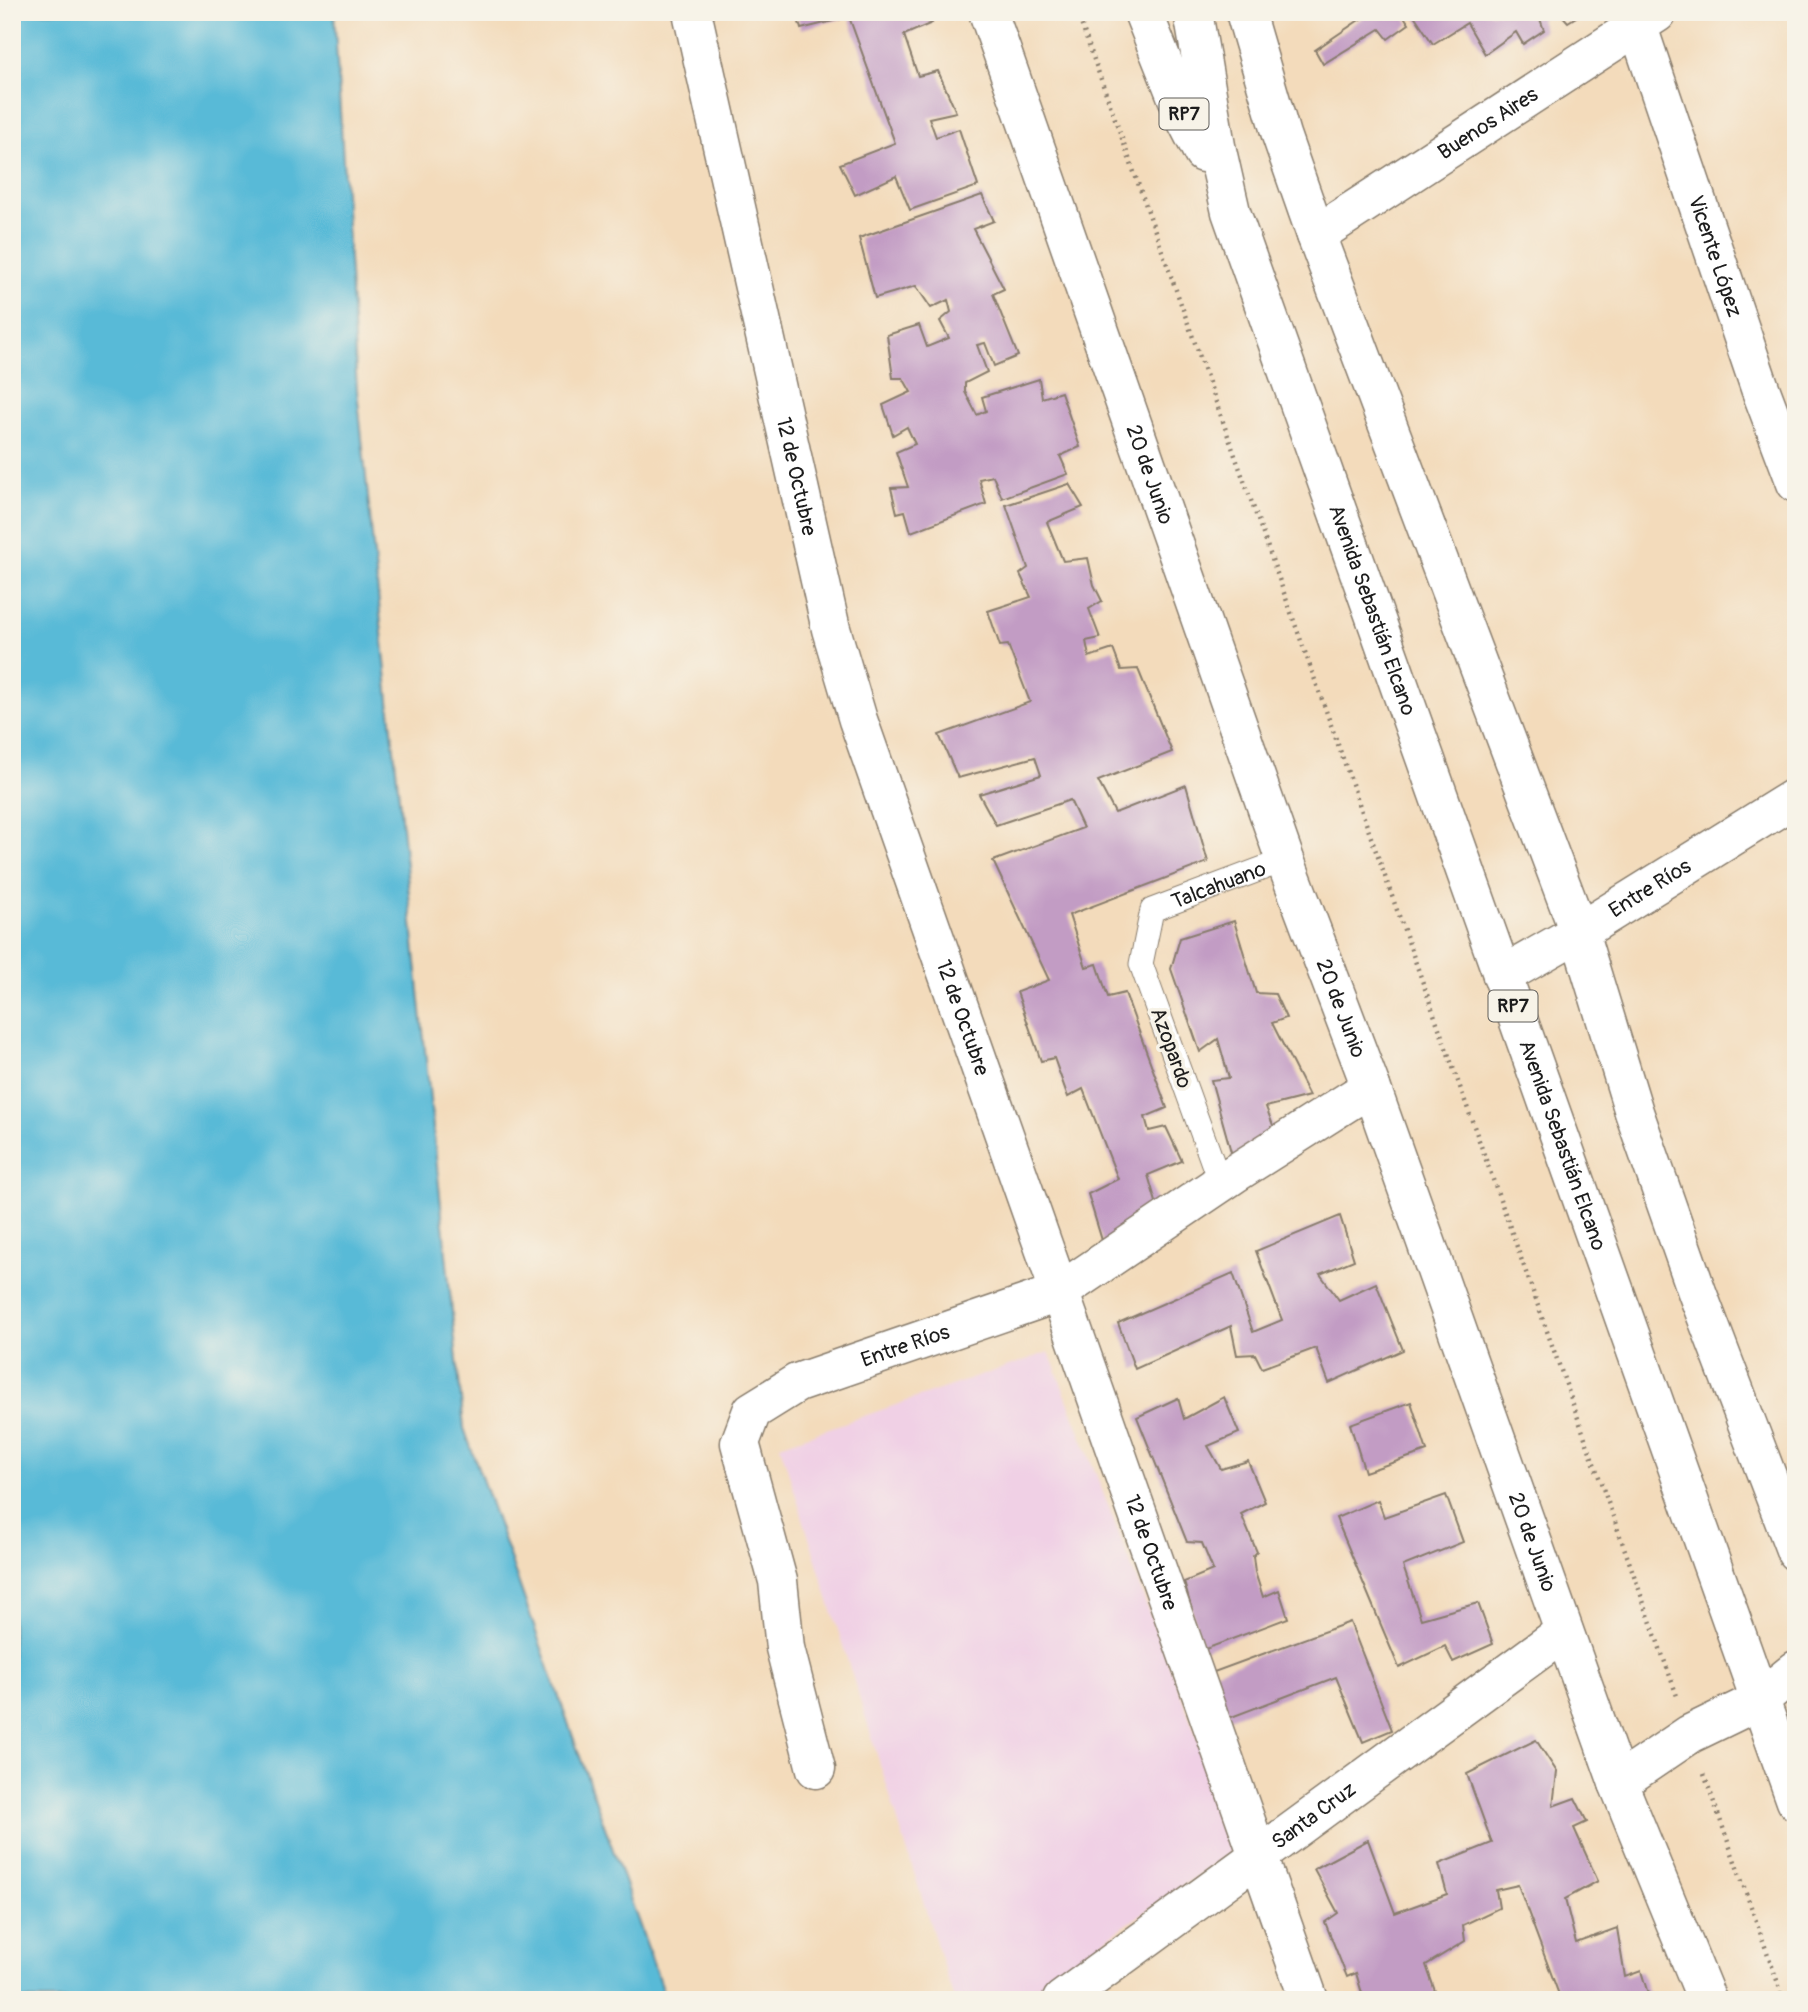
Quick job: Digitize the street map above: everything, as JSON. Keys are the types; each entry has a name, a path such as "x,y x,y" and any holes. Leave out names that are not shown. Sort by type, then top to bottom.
{"street":[{"name":"12 de Octubre","path":"692,12 831,629 858,720 1309,2000"},
{"name":"20 de Junio","path":"988,12 1285,860 1371,1087 1618,1783 1707,2000"},
{"name":"Avenida Sebastián Elcano","path":"1143,12 1186,120 1231,212 1758,1701 1796,1801"},
{"name":"Avenida Sebastián Elcano","path":"1193,12 1216,146 1231,212"},
{"path":"1245,12 1281,135 1316,235 1579,932 1643,1138 1697,1292 1796,1552"},
{"name":"Buenos Aires","path":"1316,235 1648,20"},
{"name":"Vicente López","path":"1648,20 1760,388 1796,483"},
{"name":"Entre Ríos","path":"1502,976 1579,932 1796,797"},
{"name":"Entre Ríos","path":"816,1769 785,1648 778,1581 740,1443 752,1411 797,1383 1058,1293 1371,1087"},
{"name":"Santa Cruz","path":"1062,2000 1564,1632"},
{"path":"1618,1783 1690,1734 1758,1701 1796,1670"}],"lane":[{"name":"Talcahuano","path":"1152,910 1285,860"},
{"name":"Azopardo","path":"1152,910 1141,964 1220,1184"}],"path":[{"path":"1077,12 1784,2000"}],"shaded area":[{"path":"1049,1352 1239,1846 1019,2000 954,2000 780,1445"}],"water":[{"path":"12,12 334,12 357,390 464,1428 666,2000 12,2000"}],"building":[{"path":"796,12 926,12 932,23 904,35 918,76 938,71 956,112 929,118 936,137 959,129 978,186 910,210 896,176 855,195 840,164 895,143 849,17 801,29"},
{"path":"1371,12 1401,12 1409,24 1388,39 1380,29 1323,64 1315,50"},
{"path":"1412,12 1552,12 1540,19 1544,30 1523,44 1516,32 1485,54 1467,23 1433,44"},
{"path":"1559,12 1584,12 1568,22"},
{"path":"982,195 994,221 973,229 1004,289 993,294 1018,356 994,366 985,343 977,345 987,372 965,383 965,392 977,415 986,411 982,397 1039,379 1042,398 1061,392 1080,447 1060,456 1068,474 1002,498 993,476 979,479 986,504 911,532 905,511 897,513 891,488 908,487 896,452 915,444 907,427 893,435 883,405 911,392 903,378 893,378 887,335 919,325 927,347 949,338 940,321 951,312 948,300 931,308 916,286 875,298 859,238"},
{"path":"1069,484 1083,507 1047,522 1063,561 1088,558 1094,585 1102,601 1089,609 1100,638 1086,641 1089,657 1113,649 1121,670 1138,669 1172,752 1098,781 1115,813 1186,785 1208,862 1069,915 1086,967 1097,964 1108,997 1125,993 1167,1108 1145,1117 1149,1131 1166,1127 1182,1161 1148,1175 1161,1219 1104,1247 1088,1194 1118,1179 1083,1089 1068,1097 1054,1058 1041,1061 1017,992 1049,980 993,861 1083,828 1070,800 996,825 979,794 1041,775 1035,757 958,778 939,735 1030,702 1008,645 1000,646 988,611 1031,597 1020,574 1028,568 1006,505"},
{"path":"1234,921 1256,993 1275,994 1286,1018 1272,1023 1309,1096 1266,1107 1279,1141 1233,1159 1211,1080 1229,1078 1218,1039 1200,1052 1171,969 1180,938"},
{"path":"1340,1216 1354,1260 1320,1274 1339,1300 1376,1283 1403,1350 1329,1383 1316,1348 1262,1368 1255,1354 1237,1355 1231,1326 1135,1369 1118,1323 1233,1273 1253,1332 1282,1320 1256,1251"},
{"path":"1224,1397 1239,1433 1208,1446 1221,1469 1248,1461 1265,1502 1241,1514 1257,1552 1253,1556 1255,1572 1263,1597 1279,1590 1288,1618 1203,1650 1184,1582 1213,1570 1202,1543 1187,1542 1137,1417 1178,1398 1184,1419"},
{"path":"1411,1402 1427,1451 1365,1472 1350,1424"},
{"path":"1446,1495 1463,1542 1403,1566 1421,1619 1478,1603 1493,1644 1453,1662 1445,1646 1399,1668 1336,1518 1378,1500 1384,1517"},
{"path":"1350,1622 1392,1730 1363,1742 1336,1677 1229,1718 1211,1673"},
{"path":"1536,1740 1557,1772 1553,1806 1575,1798 1587,1822 1574,1828 1598,1881 1565,1899 1576,1943 1617,1928 1625,1977 1641,1971 1650,2000 1561,2000 1518,1885 1496,1890 1499,1908 1463,1925 1465,1941 1426,1965 1438,2000 1364,2000 1356,1973 1347,1977 1325,1922 1338,1913 1314,1869 1368,1840 1395,1913 1447,1894 1439,1864 1492,1843 1467,1774"}]}
